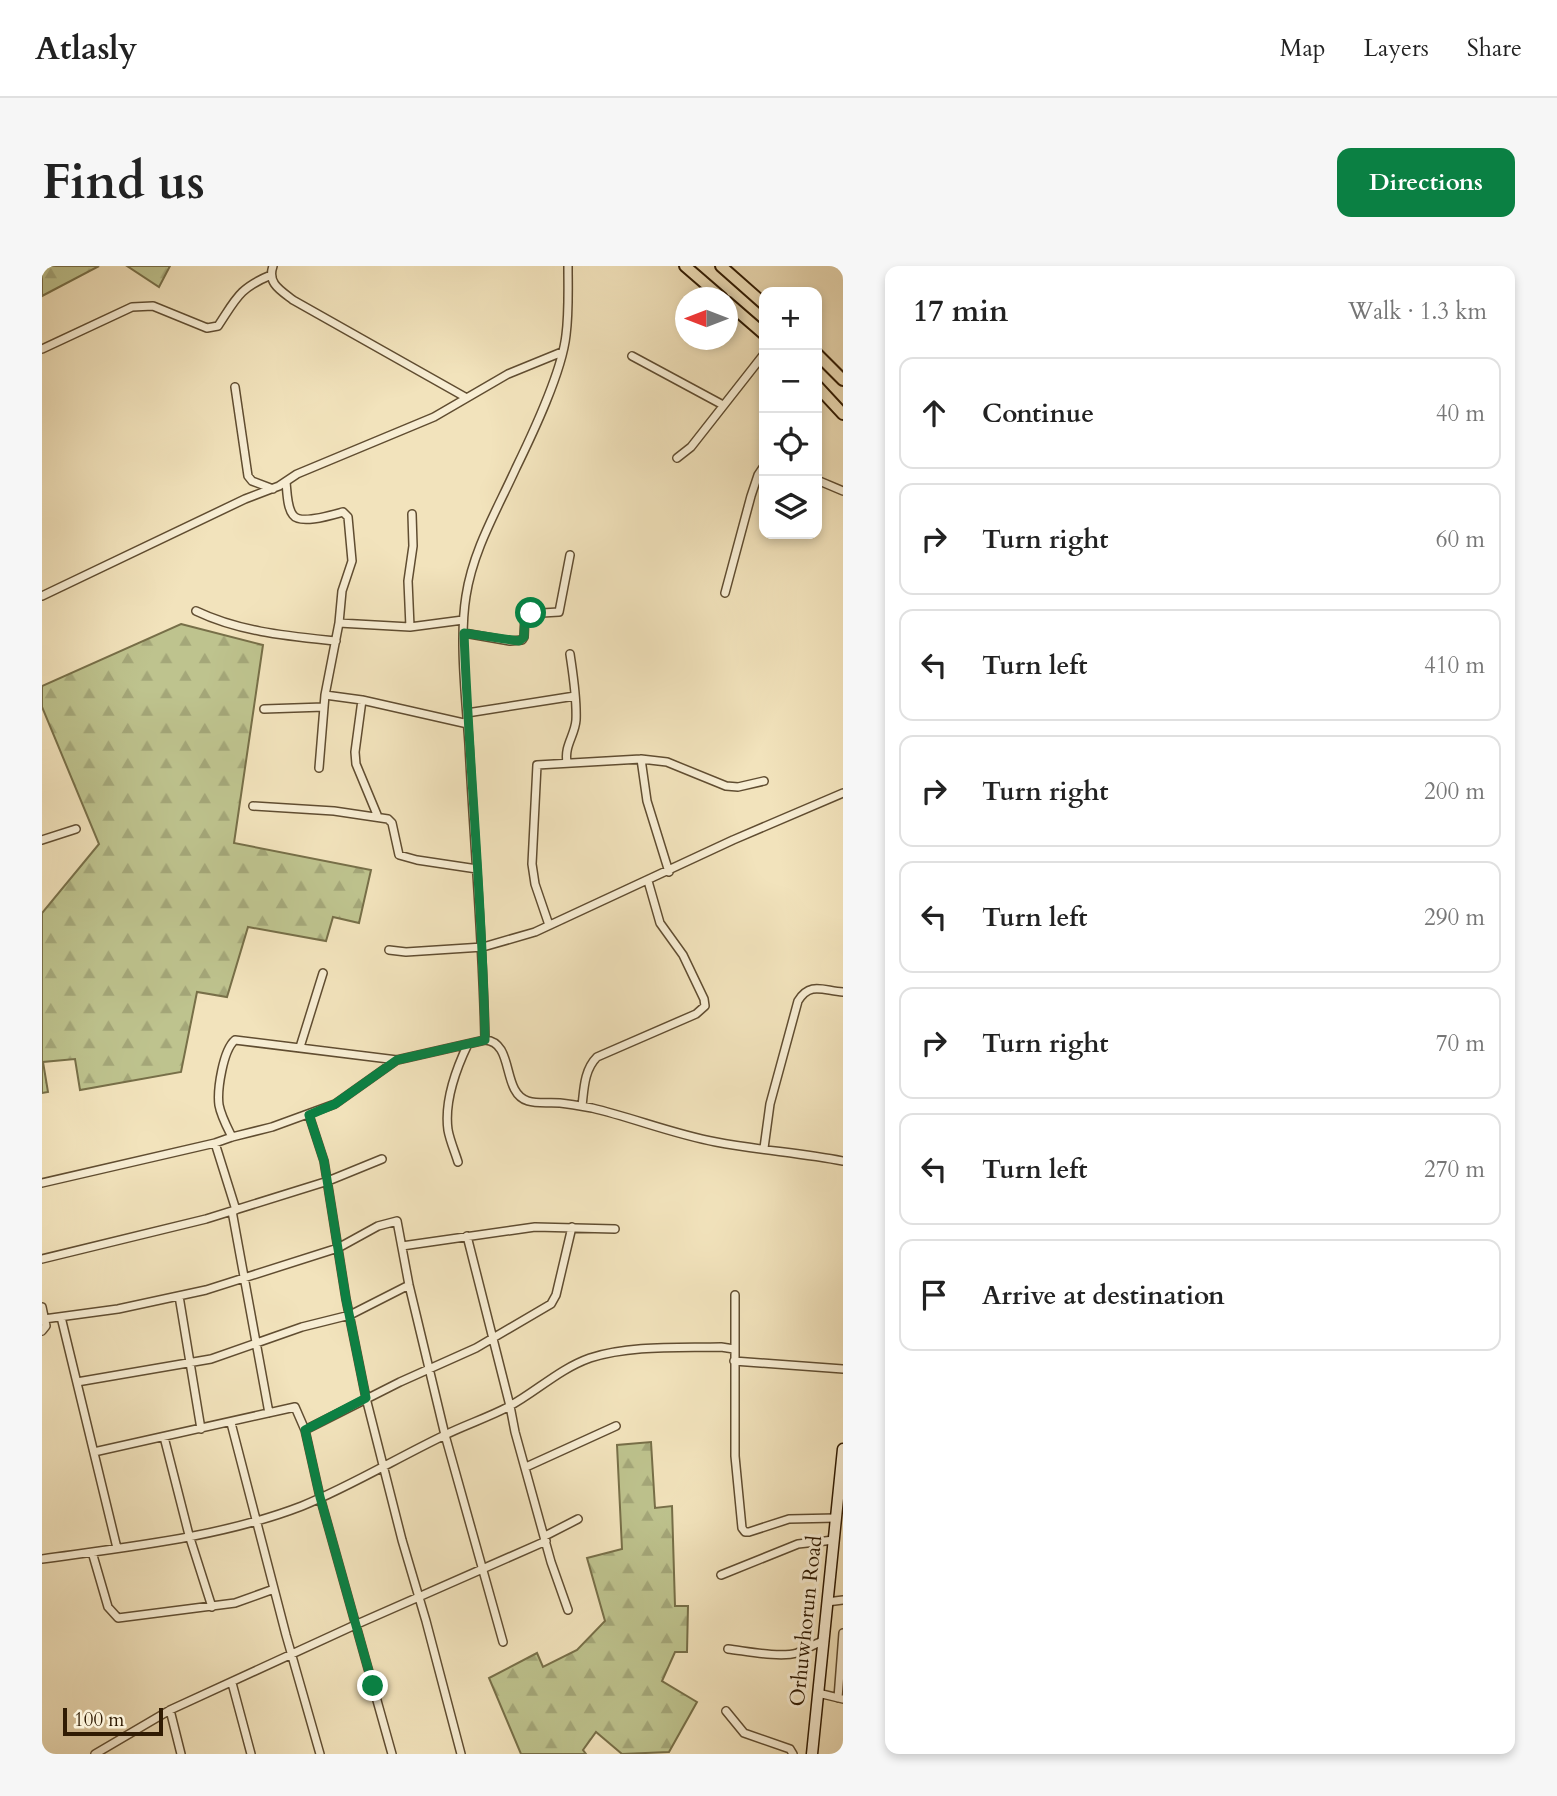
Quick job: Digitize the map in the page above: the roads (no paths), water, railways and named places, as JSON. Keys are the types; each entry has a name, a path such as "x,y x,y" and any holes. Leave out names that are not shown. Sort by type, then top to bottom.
{"main road":[{"path":"685,266 709,287"},
{"path":"721,266 759,300"},
{"path":"738,312 759,330"},
{"path":"822,359 843,380"},
{"path":"822,391 843,414"}],"street":[{"path":"273,266 271,275 278,289 293,300 466,397"},
{"path":"485,1040 483,947 463,620 470,575 483,539 535,426 562,352 566,336 568,266"},
{"path":"42,349 132,307 153,306 206,328 214,328 240,292 252,283 271,275"},
{"path":"42,596 245,499 273,489 297,474 434,417 508,374 562,352"},
{"path":"632,356 723,405"},
{"path":"677,458 691,447 759,360"},
{"path":"235,387 248,476 252,481 273,489"},
{"path":"725,593 759,474"},
{"path":"286,482 293,516 299,519 318,518 343,512 348,517 352,561 342,591 324,706 318,768"},
{"path":"822,482 843,491"},
{"path":"410,627 408,581 413,546 412,514"},
{"path":"464,633 510,641 522,640 525,614 559,612 570,555"},
{"path":"196,611 214,620 244,628 336,641"},
{"path":"339,623 410,627 463,620"},
{"path":"567,762 567,747 575,730 576,719 570,654"},
{"path":"326,695 362,700 468,724"},
{"path":"467,713 575,696"},
{"path":"362,700 355,752 356,764 378,817"},
{"path":"264,709 324,706"},
{"path":"641,760 647,801 669,872"},
{"path":"550,925 535,884 532,864 536,768 541,764 641,760 667,762 726,786 738,787 764,781"},
{"path":"389,950 406,952 499,944 550,925 733,840 843,793"},
{"path":"253,806 334,811 390,820 399,855 477,869"},
{"path":"42,840 76,829"},
{"path":"582,1107 590,1064 597,1057 696,1014 705,1006 705,999 683,955 660,923 648,881"},
{"path":"300,1047 323,974"},
{"path":"764,1148 770,1104 798,1001 809,989 843,992"},
{"path":"232,1137 219,1105 220,1079 230,1044 239,1040 397,1060 491,1040 500,1049 517,1095 527,1101 613,1113 718,1143 843,1161"},
{"path":"458,1162 448,1130 448,1114 454,1079 468,1044"},
{"path":"42,1183 215,1143 309,1115 335,1104 397,1060"},
{"path":"309,1115 324,1161 366,1398 461,1754"},
{"path":"215,1143 234,1210 269,1413"},
{"path":"42,1259 234,1210 328,1181 382,1159"},
{"path":"44,1319 179,1296 338,1248 397,1221 409,1285 445,1435 503,1642"},
{"path":"402,1246 535,1227 615,1229"},
{"path":"305,1430 494,1338 553,1301 572,1227"},
{"path":"467,1237 494,1338 512,1420 559,1588 568,1610"},
{"path":"77,1382 191,1364 236,1351 302,1327 350,1315 409,1285"},
{"path":"734,1295 735,1456 742,1528 749,1532 789,1519 836,1518"},
{"path":"179,1296 201,1429"},
{"path":"42,1307 46,1326 42,1331"},
{"path":"61,1317 117,1548"},
{"path":"42,1559 117,1548 257,1521 320,1497 384,1467 445,1435 510,1406 566,1368 610,1353 669,1348 734,1349"},
{"path":"734,1361 843,1369"},
{"path":"94,1452 295,1407 305,1430 320,1497 392,1754"},
{"path":"231,1423 239,1462 320,1754"},
{"path":"526,1467 616,1426"},
{"path":"164,1437 189,1535 212,1608"},
{"name":"Orhuwhorun Road","path":"812,1754 843,1450"},
{"path":"95,1754 170,1710 355,1625 483,1571 546,1539 578,1519"},
{"path":"721,1575 798,1544 834,1540"},
{"path":"92,1552 108,1607 118,1618 212,1608 274,1589"},
{"path":"827,1602 843,1600"},
{"path":"818,1693 840,1699 843,1633"},
{"path":"728,1649 786,1654 799,1652 823,1641"},
{"path":"232,1683 251,1754"},
{"path":"170,1710 181,1754"},
{"path":"726,1711 744,1733 790,1749 793,1754"},
{"path":"110,1745 113,1754"}]}
